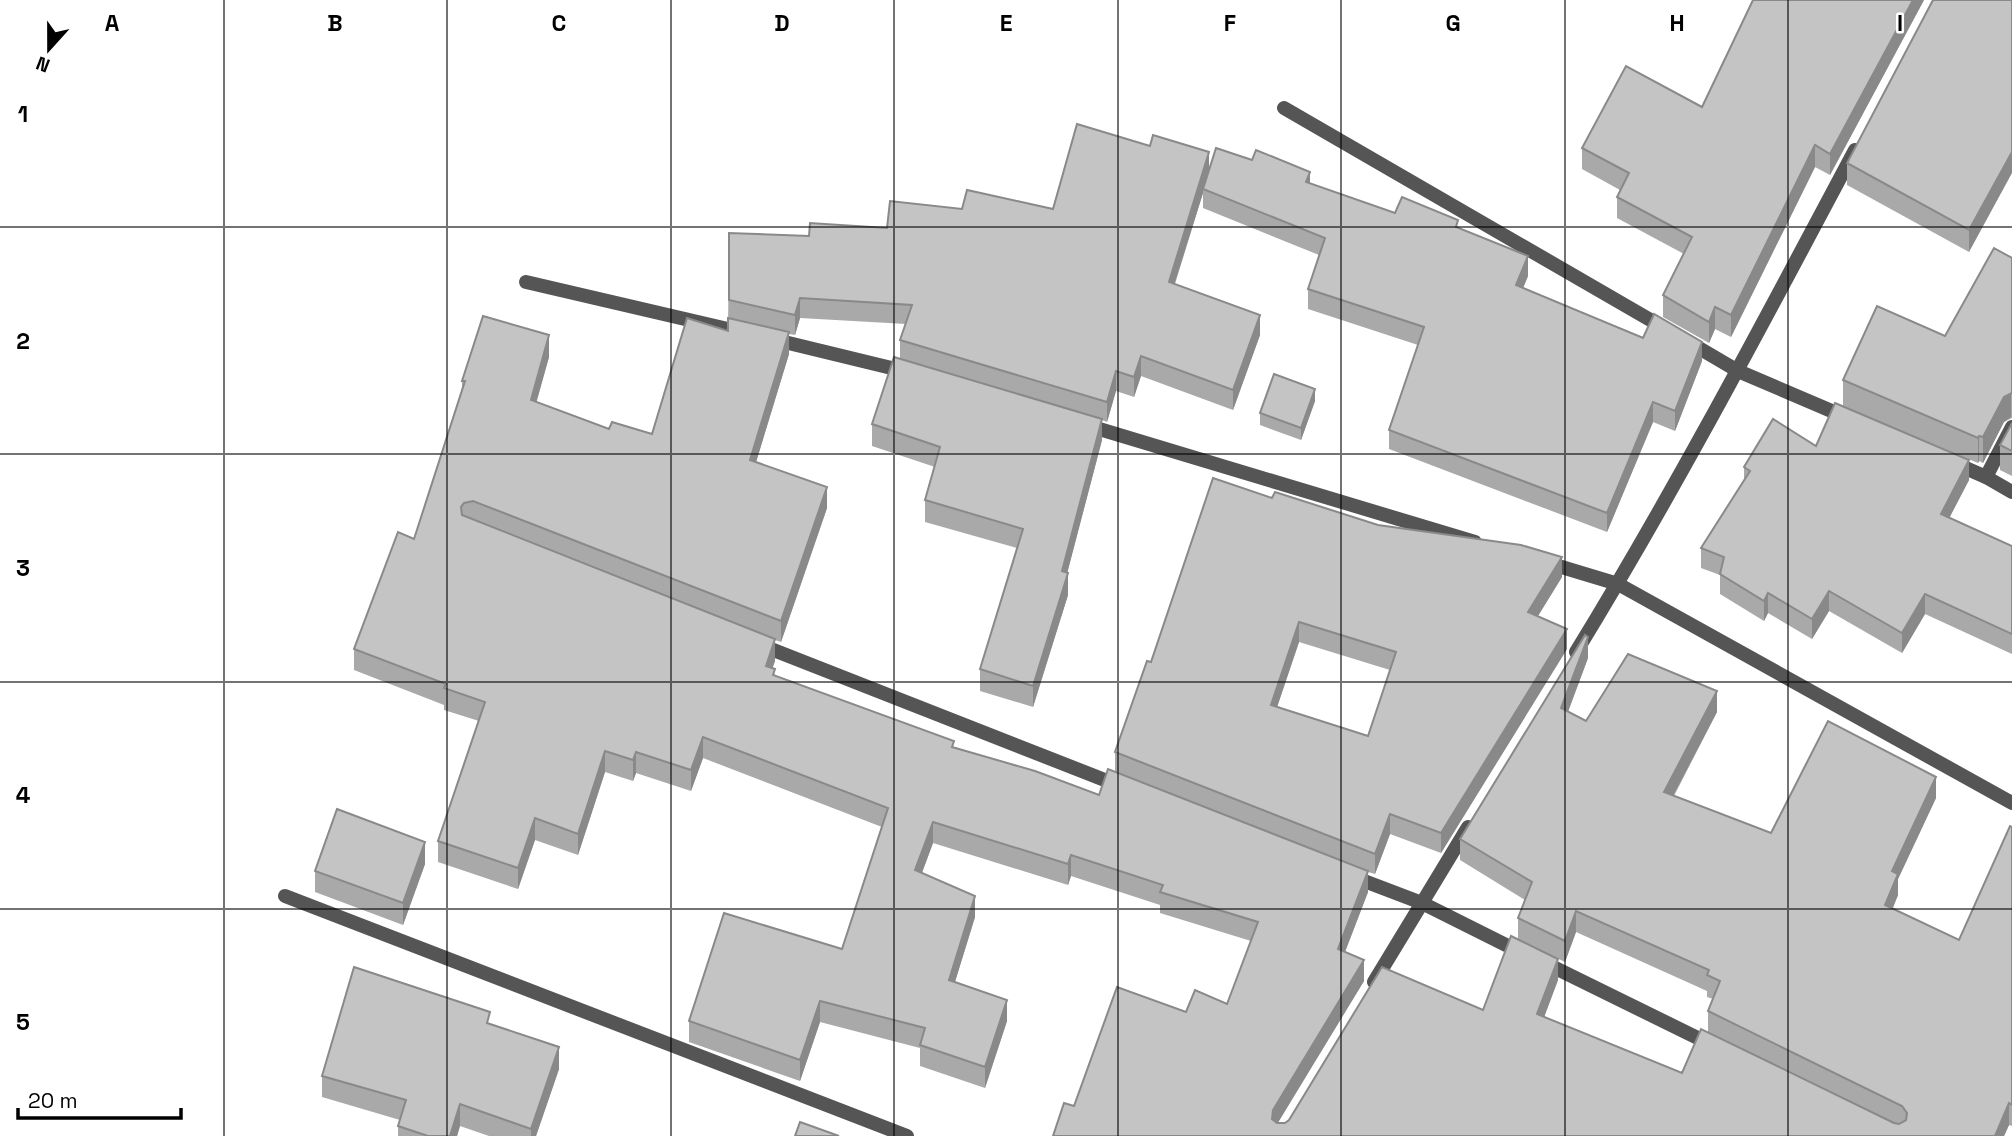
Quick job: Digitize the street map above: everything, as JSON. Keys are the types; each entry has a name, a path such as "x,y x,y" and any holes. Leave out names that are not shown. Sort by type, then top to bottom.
{"street":[{"path":"1284,108 1738,371 1862,424"},
{"path":"1567,667 1618,584 1738,371 1865,132"},
{"path":"526,282 920,376"},
{"path":"1068,420 1483,544"},
{"path":"1986,477 2012,427"},
{"path":"1936,456 1986,477 2012,492"},
{"path":"1537,560 1618,584 2012,803"},
{"path":"740,637 1139,793"},
{"path":"1366,996 1480,809"},
{"path":"1332,868 1422,903 1722,1050"},
{"path":"285,896 906,1136"}],"building":[{"path":"1753,0 1913,0 1830,154 1815,145 1731,315 1715,307 1709,322 1663,295 1692,237 1617,197 1629,173 1582,148 1626,66 1702,107"},
{"path":"1933,0 2012,0 2012,152 1969,230 1847,163"},
{"path":"1077,124 1150,146 1153,135 1209,152 1169,282 1260,315 1233,390 1141,356 1134,377 1116,371 1107,402 900,340 912,305 800,298 795,315 729,300 729,233 809,236 810,223 887,228 890,201 962,209 967,190 1053,209"},
{"path":"1216,148 1252,160 1256,150 1310,172 1306,182 1395,213 1402,197 1458,220 1456,227 1528,256 1516,285 1643,338 1654,314 1702,342 1675,411 1653,402 1607,513 1389,430 1424,327 1308,289 1325,238 1203,189"},
{"path":"1994,248 2012,258 2012,393 2004,397 1983,437 1978,438 1843,380 1877,306 1945,336"},
{"path":"483,316 549,335 531,400 609,429 612,422 652,434 687,318 728,331 728,318 789,332 750,460 827,487 781,621 473,501 464,503 461,507 462,515 775,639 766,666 775,669 773,675 954,741 952,747 1035,771 1099,795 1108,769 1368,871 1338,949 1364,960 1273,1110 1272,1119 1277,1123 1289,1120 1382,967 1483,1010 1511,936 1558,959 1537,1014 1682,1073 1701,1029 1894,1123 1899,1124 1906,1120 1907,1113 1902,1106 1708,1011 1720,981 1707,975 1709,970 1576,911 1565,941 1518,918 1532,882 1460,839 1585,635 1588,637 1561,708 1586,721 1628,654 1717,691 1664,792 1771,833 1828,721 1936,777 1892,871 1898,874 1885,905 1959,940 2010,826 2012,827 2012,1105 2009,1103 1995,1136 1053,1136 1064,1103 1074,1106 1117,987 1186,1012 1195,990 1227,1004 1258,922 1160,892 1163,885 1071,855 1068,864 933,822 915,870 975,896 949,980 1007,1000 985,1067 920,1045 925,1028 820,1001 800,1060 689,1021 724,913 842,949 888,808 703,737 691,770 636,752 633,760 605,751 578,834 535,818 518,868 438,841 485,702 444,688 446,684 354,649 398,532 414,539"},
{"path":"894,357 1102,419 1062,571 1068,573 1033,686 980,669 1023,529 925,500 940,447 872,424"},
{"path":"1274,374 1315,389 1301,428 1260,413"},
{"path":"1835,403 1969,460 1941,514 2012,546 2012,634 1925,594 1902,633 1829,591 1812,619 1768,593 1764,601 1720,574 1724,557 1701,548 1750,471 1744,467 1773,419 1816,446"},
{"path":"2012,423 2012,451 2000,445"},
{"path":"1213,478 1272,498 1275,492 1378,525 1521,545 1562,557 1528,612 1567,629 1441,833 1390,814 1375,854 1115,752 1147,661 1151,662","holes":["1299,622 1396,652 1368,736 1271,705"]},
{"path":"337,809 425,842 403,903 315,871"},
{"path":"354,967 490,1012 487,1023 559,1047 531,1129 460,1104 450,1136 428,1136 398,1126 406,1100 322,1076"},
{"path":"800,1122 839,1136 795,1136"}]}
